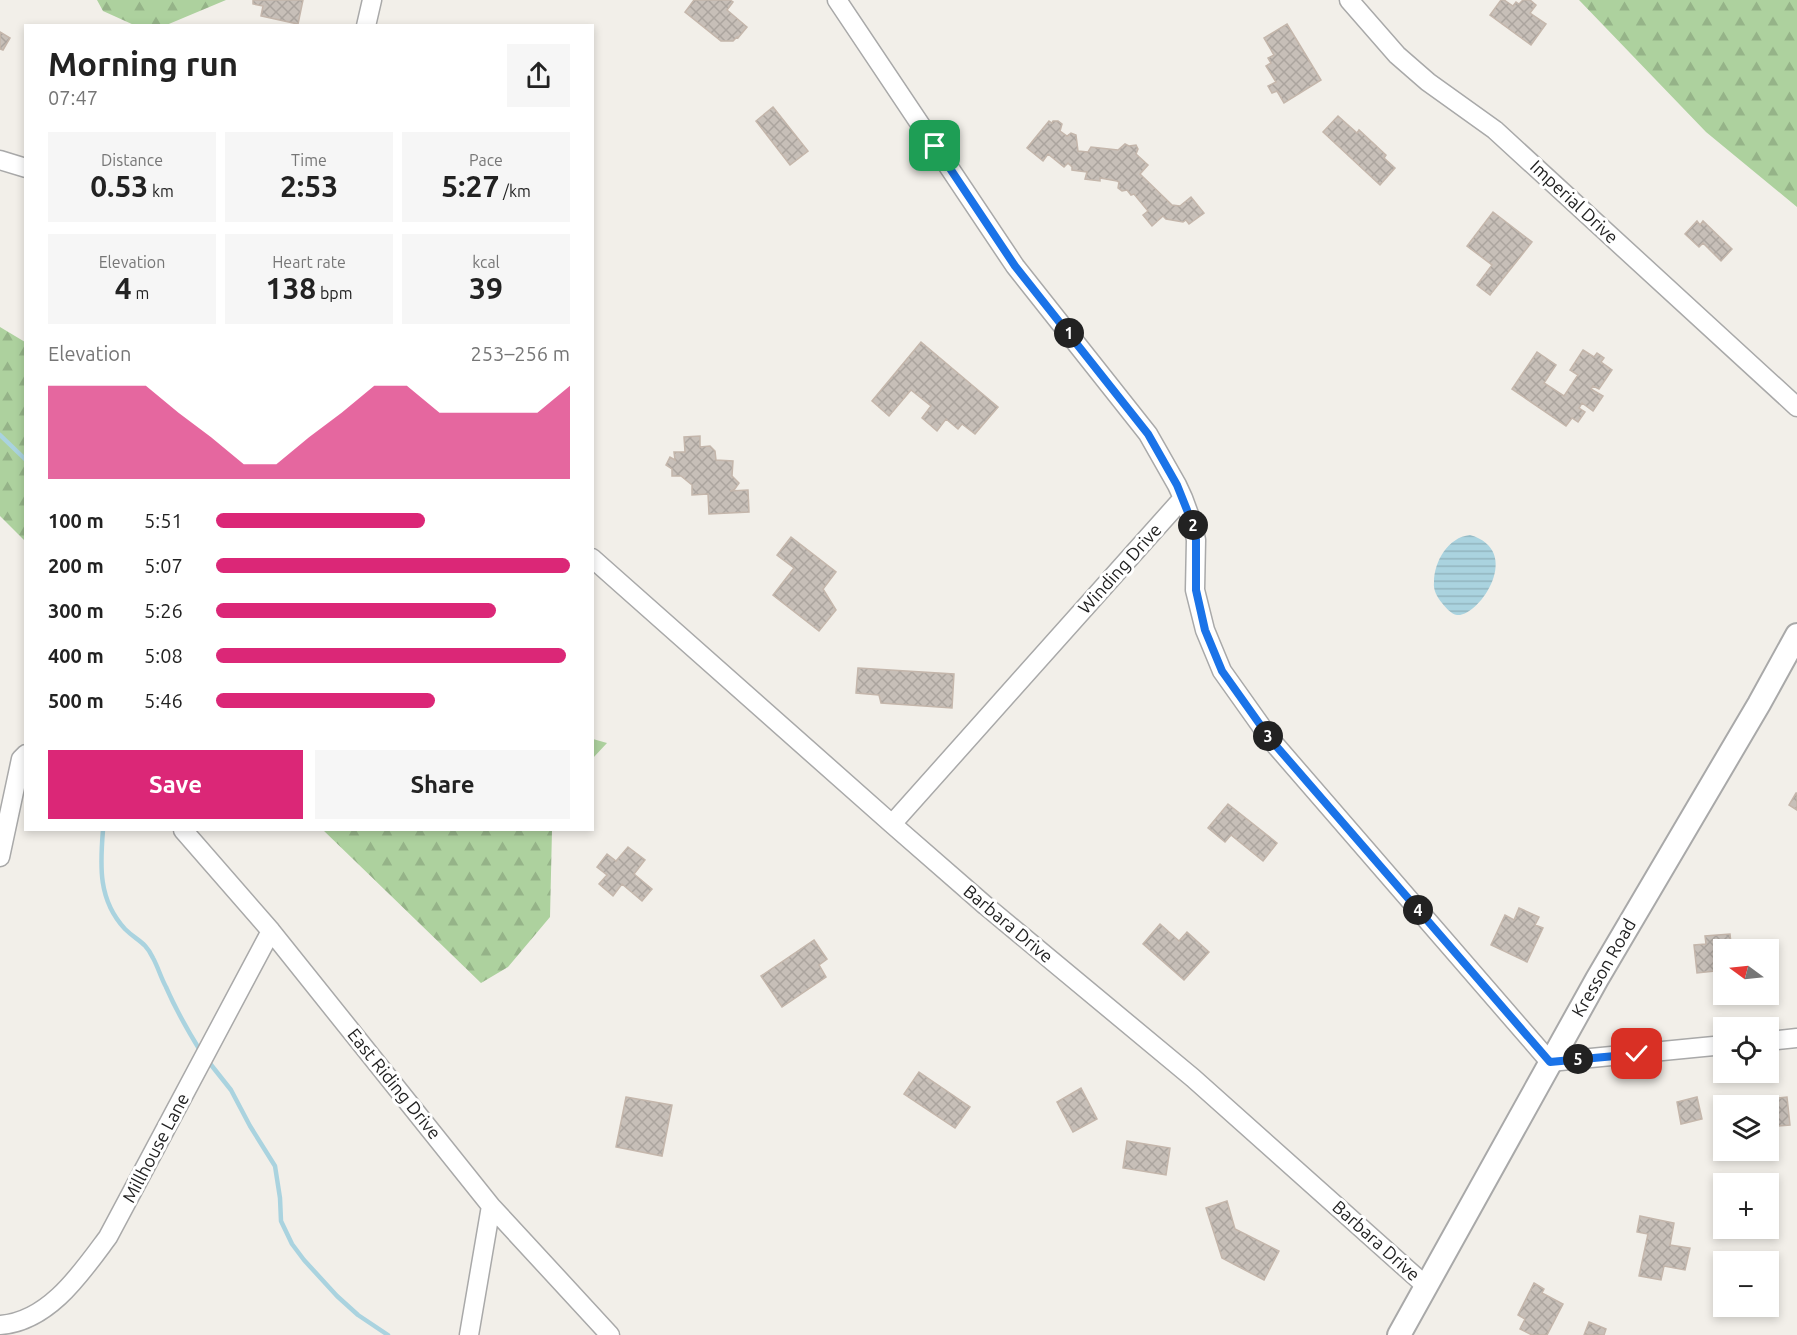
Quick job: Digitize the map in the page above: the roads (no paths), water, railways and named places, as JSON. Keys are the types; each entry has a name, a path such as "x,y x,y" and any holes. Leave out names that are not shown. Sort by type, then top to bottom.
{"street":[{"path":"366,24 372,0"},
{"path":"837,0 1015,266 1148,434 1177,485 1193,525 1196,540 1196,590 1205,630 1222,671 1271,740 1550,1062 1713,1046"},
{"name":"Imperial Drive","path":"1349,0 1397,55 1428,82 1495,130 1797,407"},
{"path":"0,160 24,167"},
{"name":"Winding Drive","path":"892,824 1182,498"},
{"name":"Barbara Drive","path":"594,560 892,824 986,906 1192,1078 1426,1286"},
{"name":"Kresson Road","path":"1399,1335 1550,1062 1797,635"},
{"path":"0,857 21,759 24,756"},
{"name":"East Riding Drive","path":"184,831 271,931 491,1206 610,1335"},
{"name":"Millhouse Lane","path":"0,1325 10,1324 31,1316 62,1296 78,1279 108,1237 271,931"},
{"path":"1779,1040 1797,1038"},
{"path":"469,1335 491,1206"}],"water":[{"path":"1470,535 1486,543 1494,555 1496,568 1492,582 1476,606 1466,613 1457,615 1449,610 1437,596 1434,588 1435,574 1440,559 1449,545 1455,540"}],"waterway":[{"path":"0,435 24,458"},
{"path":"103,831 101,857 103,882 110,906 125,929 150,952 178,1012 201,1052"},
{"path":"208,1061 231,1090 275,1166 281,1221 292,1244 337,1296 358,1315 388,1335"}]}
